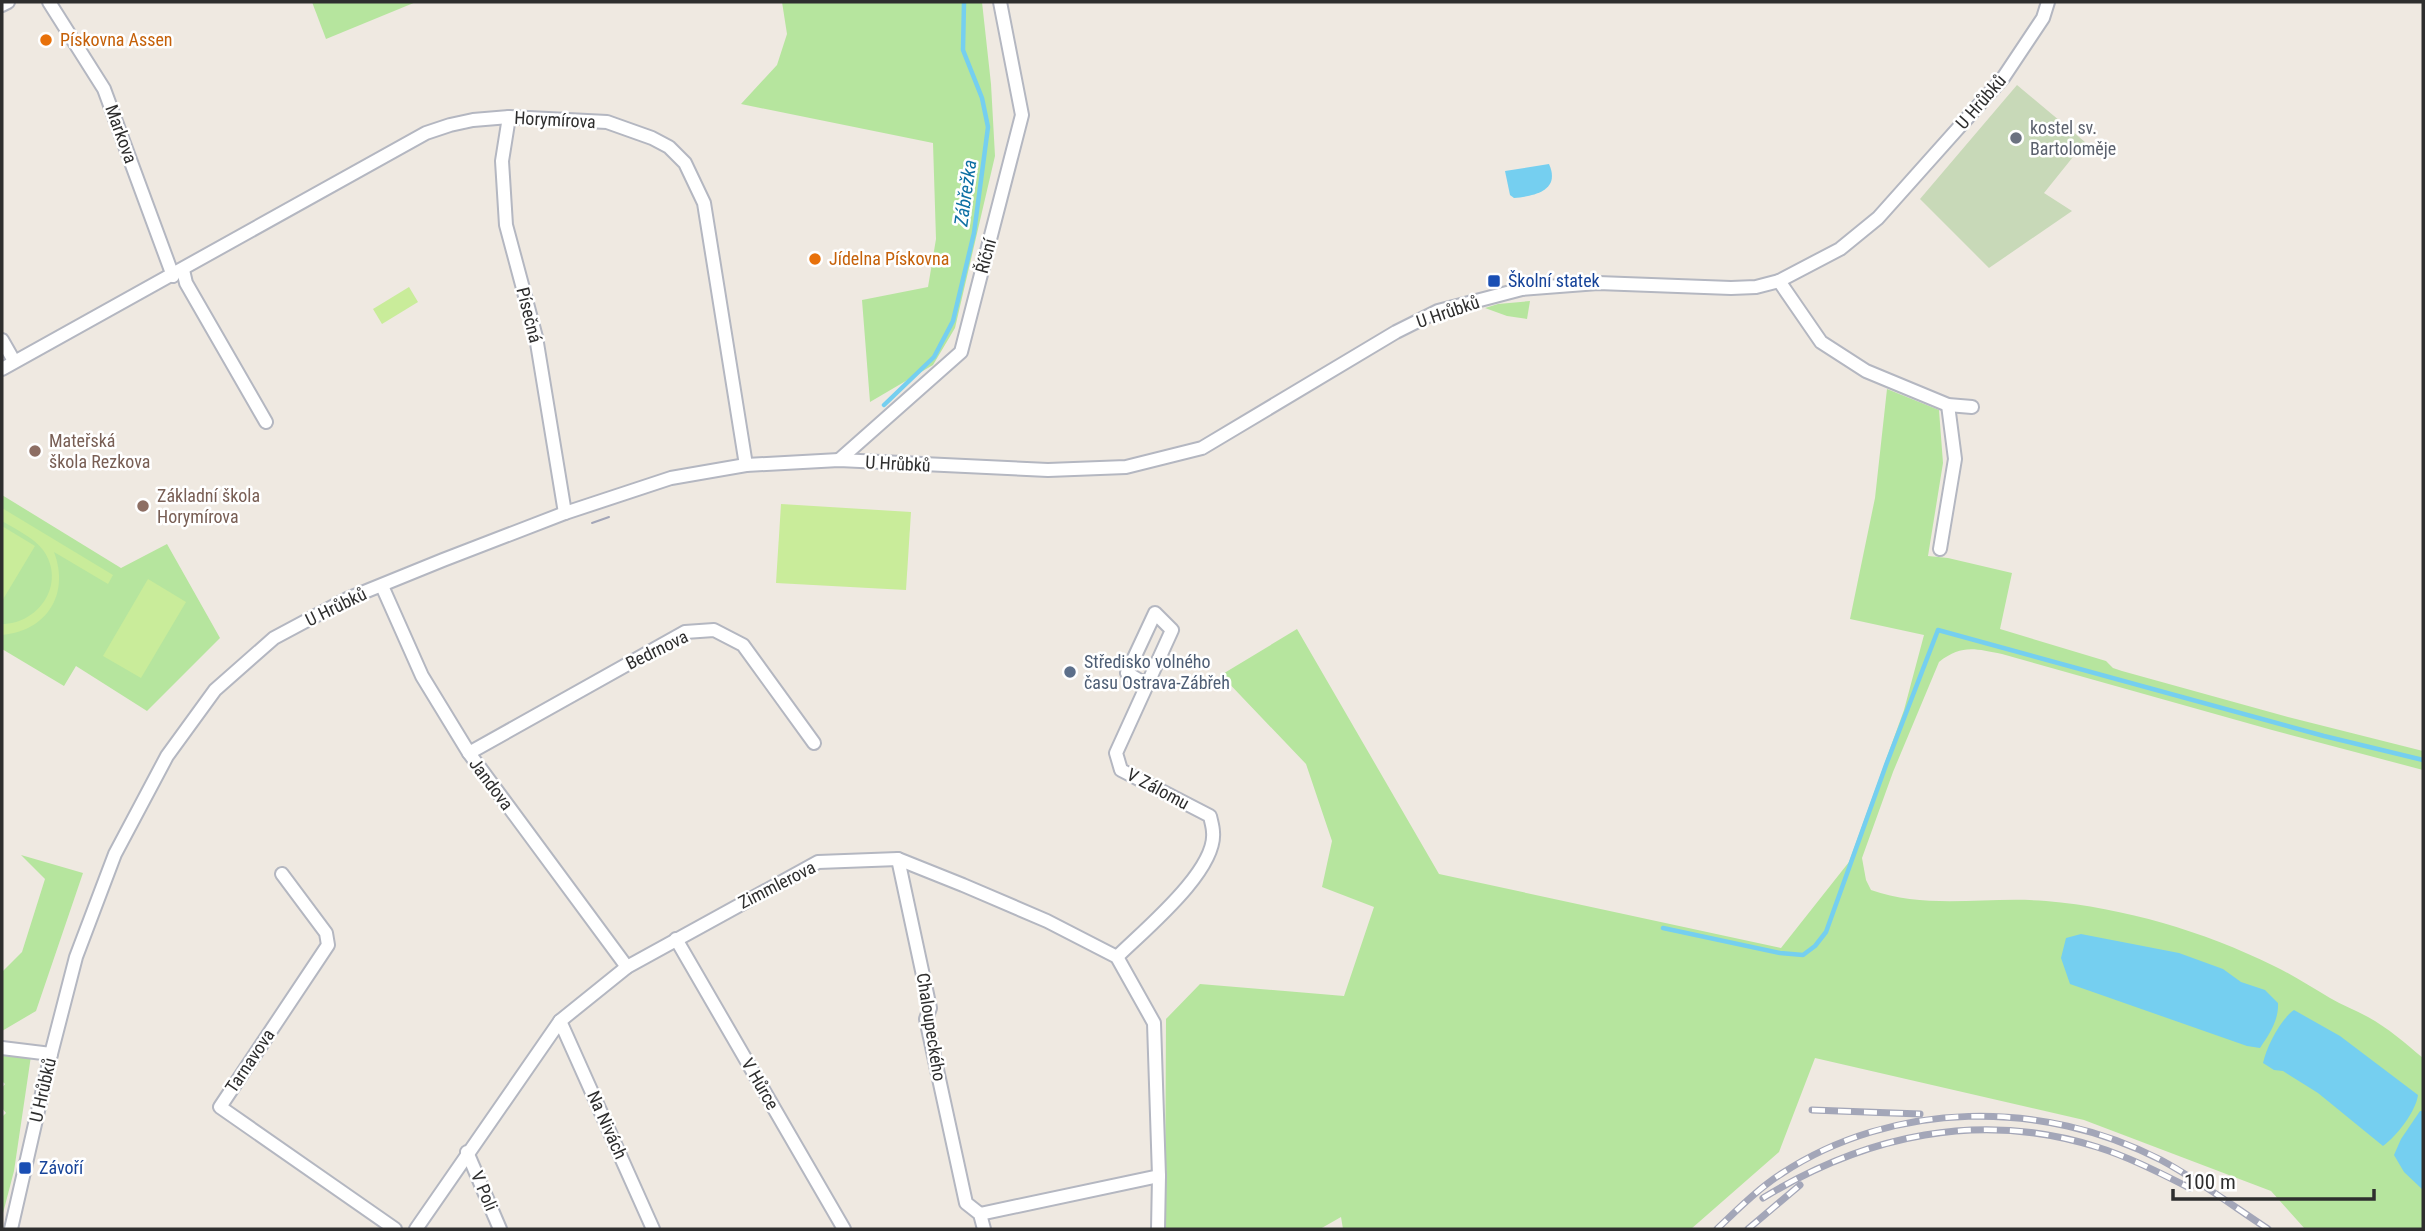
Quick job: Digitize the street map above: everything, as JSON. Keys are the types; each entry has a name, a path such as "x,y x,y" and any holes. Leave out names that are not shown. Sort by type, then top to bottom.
{"street":[{"path":"2,5 8,2"},
{"name":"Markova","path":"49,2 104,89 178,273"},
{"name":"Říční","path":"839,460 961,352 1022,115 1000,2"},
{"name":"U Hrůbků","path":"11,1229 76,957 115,854 167,756 215,690 274,638 347,599 565,513 671,478 746,465 839,460 1048,470 1126,467 1202,447 1396,331 1449,309 1522,289 1598,283 1731,288 1756,287 1779,281 1840,249 1878,218 2003,78 2043,18 2048,2"},
{"name":"Horymírova","path":"2,369 426,133 473,120 509,117 607,122 669,147 685,163 704,203 746,465"},
{"name":"Písečná","path":"509,117 502,161 506,225 536,337 565,513"},
{"path":"178,273 266,422"},
{"path":"1779,281 1821,342 1866,371 1948,405 1972,407"},
{"path":"2,340 14,361"},
{"path":"1940,549 1955,459 1948,405"},
{"name":"Jandova","path":"382,586 422,676 468,753 627,967"},
{"name":"V Zálomu","path":"1116,957 1199,875 1209,855 1214,834 1209,816 1121,770 1116,754 1172,630 1155,613 1127,673 1147,685"},
{"name":"Bedrnova","path":"468,753 685,632 714,630 743,645 814,743"},
{"name":"Zimmlerova","path":"416,1229 561,1021 627,967 818,862 898,859 1047,921 1116,957"},
{"name":"Chaloupeckého","path":"898,859 930,1008 926,1019 965,1203 981,1214 984,1229"},
{"name":"Tarnavova","path":"282,874 326,933 328,945 220,1107 396,1229"},
{"name":"V Hůrce","path":"676,939 844,1229"},
{"path":"1116,957 1154,1023 1158,1229"},
{"name":"Na Nivách","path":"561,1021 653,1229"},
{"path":"2,1048 51,1054"},
{"name":"V Poli","path":"467,1153 500,1229"},
{"path":"981,1214 1159,1176"}],"green space":[{"path":"312,2 416,2 326,39"},
{"path":"782,2 982,2 995,156 955,328 933,365 870,402 862,300 928,287 936,239 933,143 741,104 777,65 787,34"},
{"path":"2017,85 2085,142 2044,193 2072,211 1989,268 1920,199"},
{"path":"409,287 418,302 382,324 373,309"},
{"path":"1530,301 1527,319 1507,316 1485,308 1498,304"},
{"path":"1887,389 1939,410 1943,463 1928,556 2012,573 2000,629 2106,661 2113,668 2122,671 2423,751 2423,770 2002,654 1962,650 1939,662 1893,772 1862,858 1866,880 1871,890 1892,896 1935,901 2046,901 2134,915 2247,953 2375,1021 2423,1058 2423,1229 2305,1229 2271,1191 2084,1120 1815,1058 1779,1152 1691,1229 1343,1229 1341,1217 1320,1229 1165,1229 1166,1019 1200,984 1344,996 1374,907 1322,887 1332,841 1306,764 1221,675 1297,629 1439,874 1781,948 1849,862 1904,710 1924,635 1850,619 1875,498"},
{"path":"2,495 121,568 167,544 220,638 147,711 76,666 64,686 2,649"},
{"path":"781,504 911,512 906,590 776,583"},
{"path":"2,508 113,575 108,584 54,552 59,582 51,608 31,626 2,635 2,624 27,617 38,609 50,588 52,575 50,563 39,545 2,521"},
{"path":"2,526 35,546 2,601"},
{"path":"148,579 186,602 141,678 103,656"},
{"path":"21,855 83,873 36,1011 2,1031 2,972 22,952 45,879"},
{"path":"2,1055 31,1056 14,1171 2,1217 2,1117 6,1113 2,1108 2,1088 5,1084 2,1081"}],"water":[{"path":"1549,164 1551,180 1544,190 1522,197 1514,198 1510,195 1505,171"},
{"path":"2081,934 2179,953 2223,969 2241,982 2265,990 2278,1003 2273,1027 2260,1048 2247,1046 2070,984 2061,958 2066,938"},
{"path":"2294,1010 2340,1036 2418,1095 2405,1123 2383,1146 2318,1093 2283,1071 2274,1070 2263,1063 2275,1034"},
{"path":"2420,1111 2423,1111 2423,1190 2404,1172 2394,1155 2401,1139"}],"waterway":[{"name":"Zábřežka","path":"884,405 934,357 953,321 974,233 988,127 982,98 963,50 964,2"},
{"path":"1663,928 1780,953 1803,955 1815,946 1826,932 1938,630 2324,736 2423,760"}],"tram line":[{"path":"592,523 609,517"}],"railway":[{"path":"1812,1110 1920,1114"},
{"path":"1717,1229 1781,1174 1825,1150 1871,1132 1919,1121 1969,1116 2018,1118 2068,1126 2115,1140 2175,1168 2268,1229"},
{"path":"1763,1198 1802,1176 1883,1144 1967,1130 2010,1130 2053,1136 2097,1147 2133,1160 2190,1188"},
{"path":"1748,1229 1800,1185"}],"place":[{"name":"Pískovna Assen","path":"46,40"},
{"name":"kostel sv. Bartoloměje","path":"2016,138"},
{"name":"Jídelna Pískovna","path":"815,259"},
{"name":"Školní statek","path":"1494,281"},
{"name":"Mateřská škola Rezkova","path":"35,451"},
{"name":"Základní škola Horymírova","path":"143,506"},
{"name":"Středisko volného času Ostrava-Zábřeh","path":"1070,672"},
{"name":"Závoří","path":"25,1168"}]}
